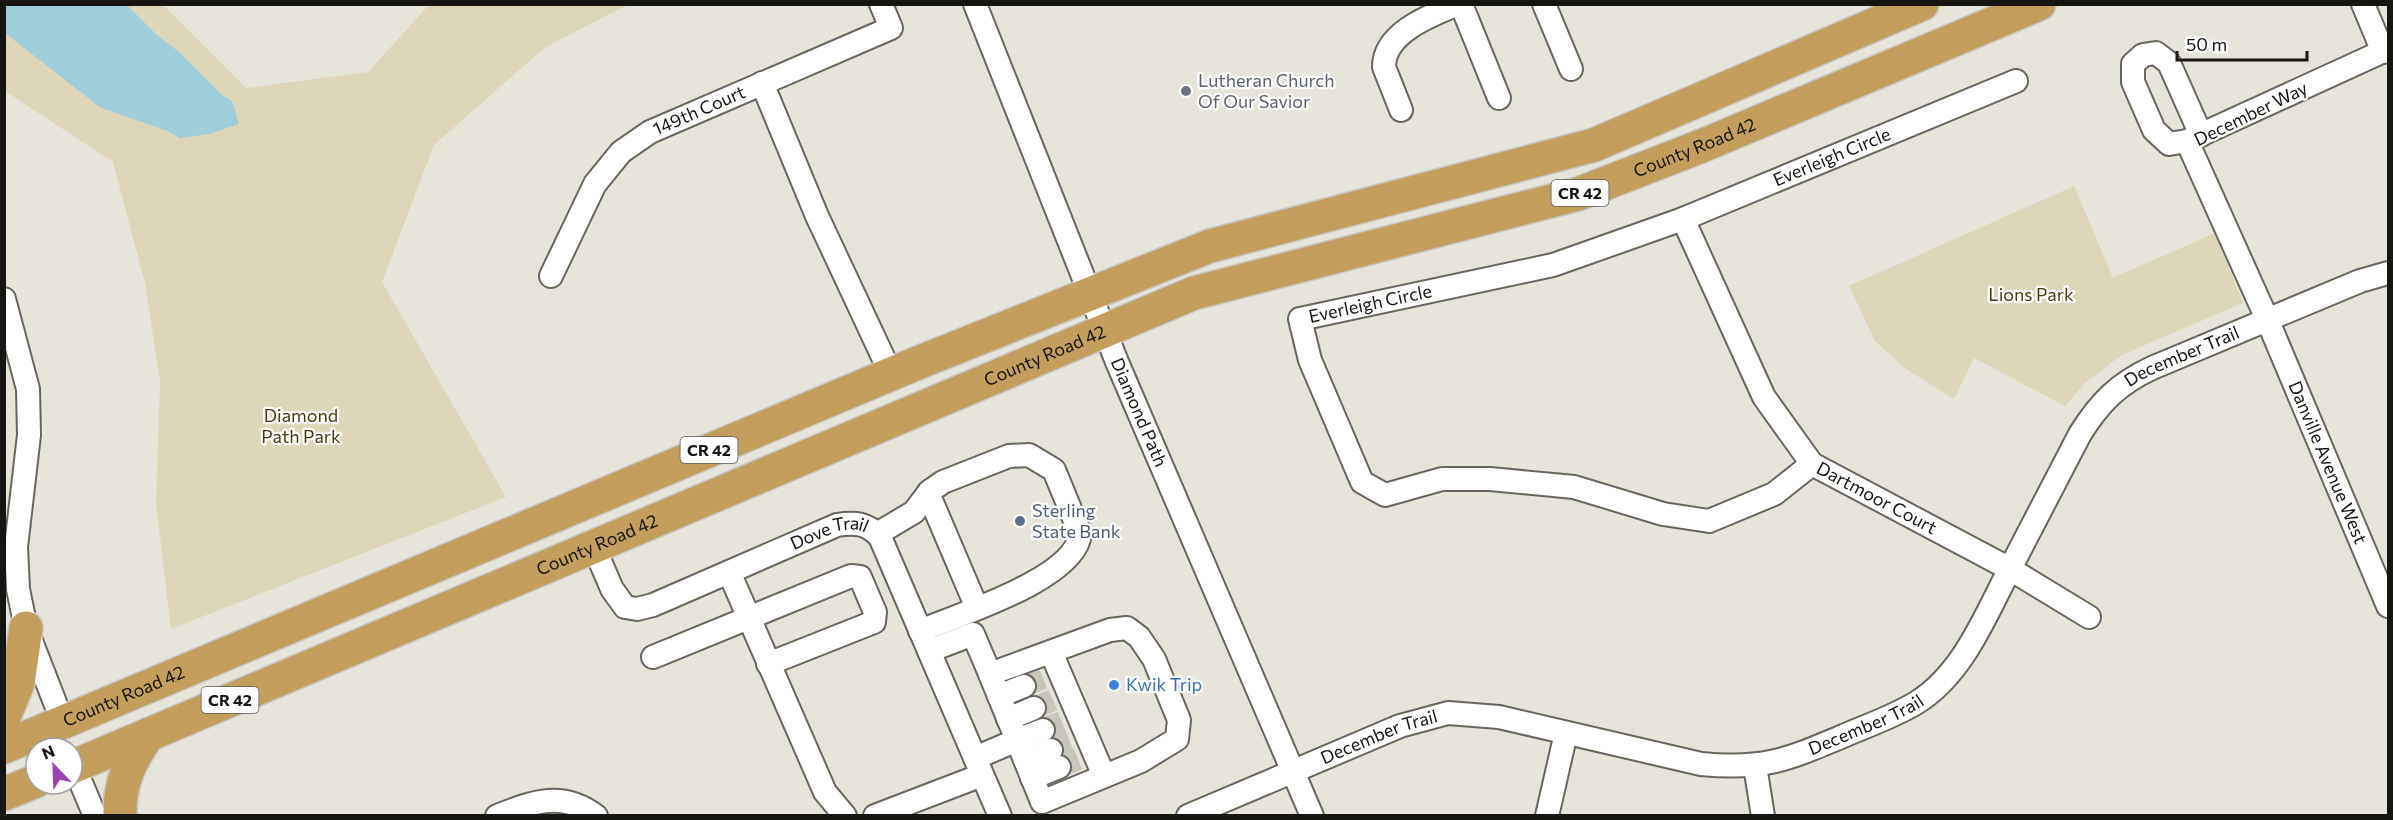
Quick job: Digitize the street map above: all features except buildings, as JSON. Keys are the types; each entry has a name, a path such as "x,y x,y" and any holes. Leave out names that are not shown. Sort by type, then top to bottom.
{"highway":[{"name":"County Road 42","path":"4,747 54,735 111,703 891,374 1210,246 1593,145 1922,4"},
{"name":"County Road 42","path":"84,761 1194,293 1578,194 1704,145 2039,4"},
{"path":"4,717 18,683 26,628"},
{"path":"84,748 111,703"},
{"path":"120,816 120,795 126,771 135,753 149,734"}],"street":[{"name":"149th Court","path":"551,276 595,184 621,152 650,132 891,28 880,4"},
{"name":"Diamond Path","path":"975,4 1105,331 1312,816"},
{"path":"1401,110 1384,67 1388,51 1413,24 1460,4 1499,98"},
{"path":"1544,4 1571,69"},
{"path":"2363,4 2387,47"},
{"name":"December Way","path":"2267,319 2194,138 2387,47"},
{"name":"Everleigh Circle","path":"1812,464 1774,494 1709,520 1663,514 1574,487 1490,479 1442,479 1385,495 1362,482 1310,360 1300,319 1553,265 1683,219 2016,81"},
{"path":"762,83 818,216 891,374"},
{"name":"Dartmoor Court","path":"1683,219 1764,397 1812,464 2010,569 2089,617"},
{"name":"December Trail","path":"1188,816 1400,726 1448,713 1499,717 1701,764 1755,766 1778,762 1800,754 1917,703 1956,665 1971,643 2080,434 2093,413 2110,394 2129,379 2267,319 2360,281 2388,273"},
{"path":"4,299 28,389 29,435 11,592 26,628 54,735"},
{"name":"Danville Avenue West","path":"2267,319 2388,606"},
{"path":"877,534 914,512 928,493 944,482 1009,456 1029,455 1054,470 1080,533 1080,543 1057,568 1032,585 977,608 925,641"},
{"path":"928,493 977,608"},
{"name":"Dove Trail","path":"594,548 612,589 625,607 637,609 653,605 837,525 853,522 863,524 877,534 1000,816"},
{"path":"729,572 825,792 845,816"},
{"path":"653,657 851,576 860,577 875,612 874,622 768,664"},
{"path":"925,641 973,634 1042,802 1141,761 1177,739 1179,720 1154,659 1139,637 1126,628 1110,630 1044,672 999,696"},
{"path":"990,674 1044,672"},
{"path":"1044,672 1052,701 1069,741 1104,776"},
{"path":"1021,749 1052,701"},
{"path":"1547,816 1566,733"},
{"path":"1021,749 1069,741"},
{"path":"875,816 1021,749 1069,741"},
{"path":"1755,766 1763,816"},
{"path":"84,791 95,816"},
{"path":"497,816 543,800 576,805 596,816"}],"green space":[{"name":"Diamond Path Park","path":"4,5 163,5 246,88 368,72 429,5 627,5 544,48 434,145 382,282 506,497 171,629 156,504 160,381 145,283 113,162 5,91"},
{"name":"Lions Park","path":"2074,186 2113,278 2215,233 2243,303 2122,355 2086,382 2065,406 1974,358 1954,399 1906,369 1875,341 1849,286"}],"water":[{"path":"5,4 127,5 222,95 232,101 239,124 209,134 180,138 165,130 101,108 5,33"}],"tunnel":[{"path":"1024,686 1043,678"},
{"path":"1034,708 1053,700"},
{"path":"1043,730 1062,722"},
{"path":"1051,750 1070,742"},
{"path":"1059,767 1078,759"}],"place":[{"name":"Lutheran Church Of Our Savior","path":"1186,91"},
{"name":"Sterling State Bank","path":"1020,521"},
{"name":"Kwik Trip","path":"1114,685"}]}
